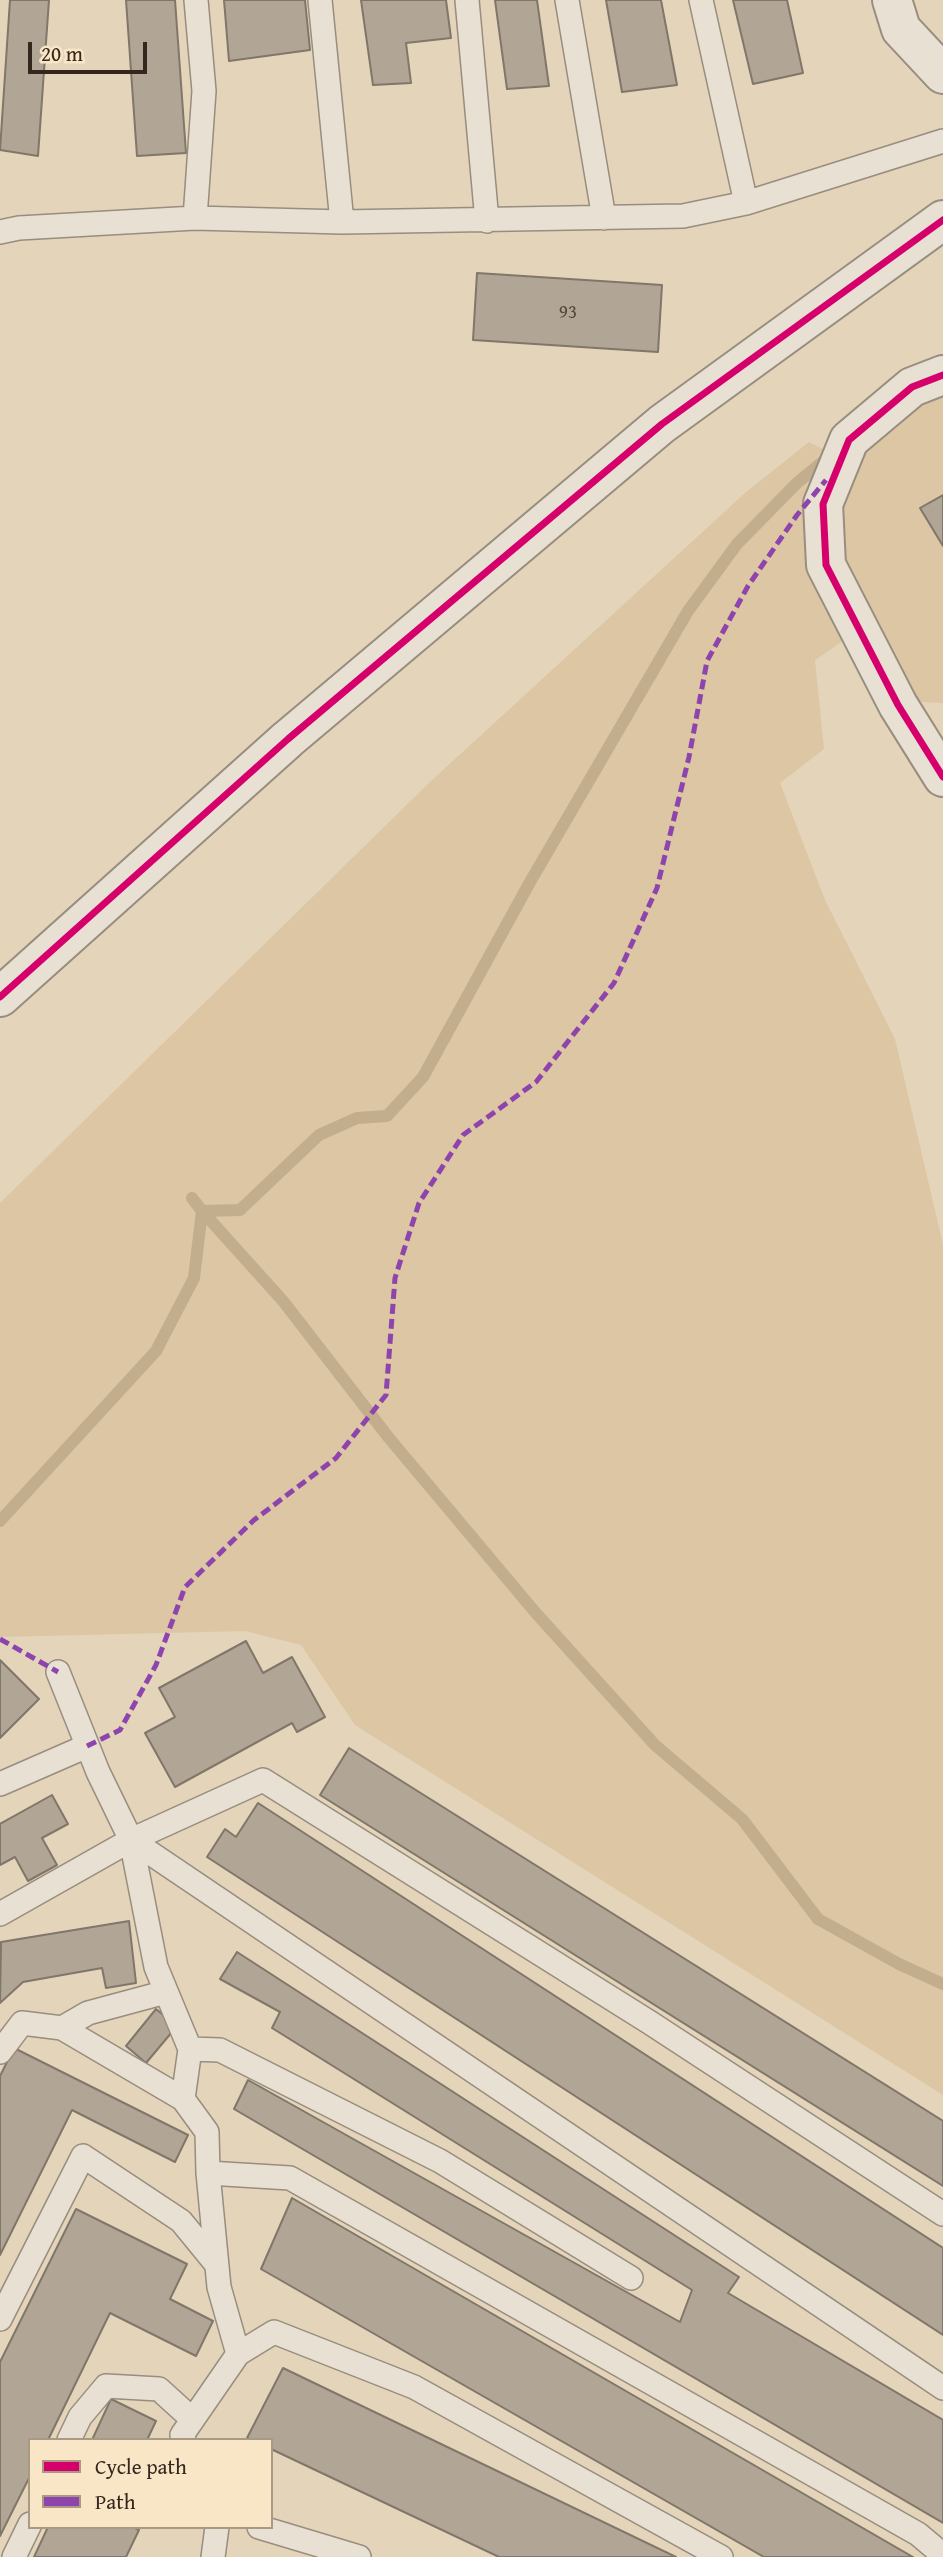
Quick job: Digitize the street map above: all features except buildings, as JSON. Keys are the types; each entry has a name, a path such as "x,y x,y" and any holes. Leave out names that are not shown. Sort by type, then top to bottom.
{"street":[{"path":"892,0 901,29 943,74"},
{"path":"0,997 288,739 662,424 943,220"},
{"path":"943,375 912,387 849,440 823,504 826,565 898,705 943,777"}],"lane":[{"path":"195,218 204,91 196,0"},
{"path":"320,0 342,222"},
{"path":"467,0 487,221"},
{"path":"567,0 604,218"},
{"path":"701,0 746,203"},
{"path":"0,232 19,228 195,218 342,222 683,216 746,203 943,141"},
{"path":"58,1671 87,1746 131,1840 156,1967 190,2049 183,2099"},
{"path":"0,1784 87,1746"},
{"path":"0,1914 131,1840 263,1780 649,2022 943,2214"},
{"path":"131,1840 943,2388"},
{"path":"62,2028 88,2013 166,1992"},
{"path":"0,2052 22,2023 62,2028 183,2099 207,2132 208,2173 219,2287 238,2354"},
{"path":"190,2049 220,2050 440,2161 631,2278"},
{"path":"0,2319 83,2155 181,2221 217,2266"},
{"path":"208,2173 290,2178 906,2527 943,2554"},
{"path":"70,2438 80,2417 106,2386 159,2389 188,2429 238,2354 274,2332 414,2387 721,2557"},
{"path":"14,2557 28,2528"},
{"path":"213,2557 217,2529"},
{"path":"267,2529 359,2557"}],"shaded area":[{"path":"943,384 943,703 904,701 832,564 830,505 855,445"},
{"path":"809,442 831,453 853,634 815,660 824,749 780,783 825,900 895,1039 943,1245 943,2095 355,1725 301,1645 245,1631 0,1637 0,1203 430,782 745,493"}],"waterway":[{"path":"202,1211 240,1210 319,1135 357,1118 387,1116 423,1077 530,882 688,611 737,544 798,482 829,457"},
{"path":"0,1521 156,1351 194,1278 202,1211 192,1198"},
{"path":"202,1211 283,1301 389,1438 535,1612 655,1745 742,1819 818,1919 899,1964 943,1984"}],"marked path":[{"path":"87,1746 120,1730 156,1665 185,1587 254,1520 336,1458 386,1395 395,1278 419,1203 463,1135 536,1082 614,983 657,888 689,757 707,661 748,586 797,515 826,480"},
{"path":"0,1639 58,1672"}],"cycle path":[{"path":"0,997 288,739 662,424 943,220"},
{"path":"943,375 912,387 849,440 823,504 826,565 898,705 943,777"}]}
